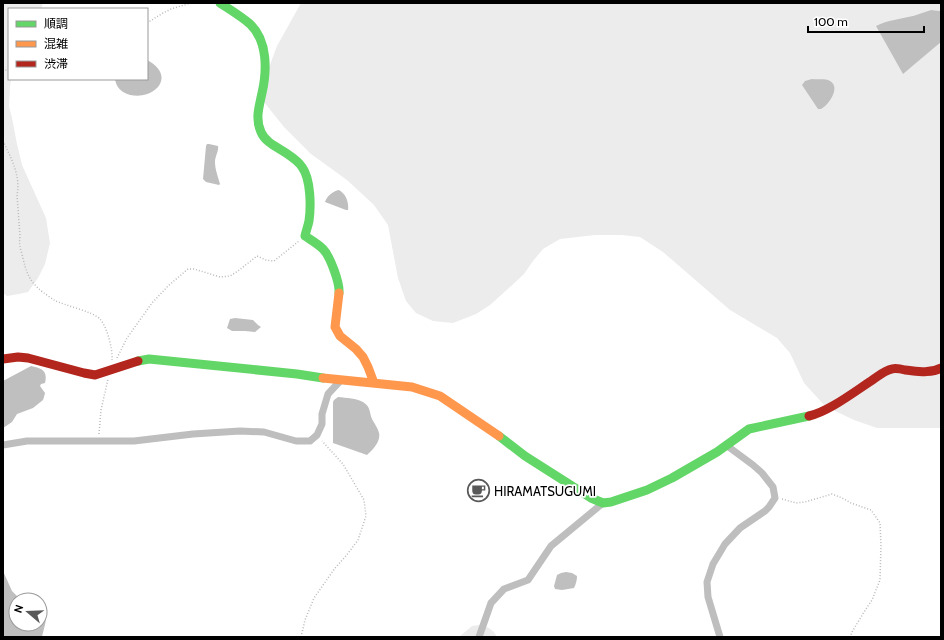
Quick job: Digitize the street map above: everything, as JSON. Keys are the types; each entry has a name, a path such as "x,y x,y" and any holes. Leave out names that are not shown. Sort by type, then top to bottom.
{"street":[{"path":"220,3 250,24 258,34 263,48 266,68 265,81 257,119 261,132 265,139 289,155 302,166 306,175 310,194 309,221 305,236 324,250 334,270 339,289 335,327 336,332 362,356 374,383"},
{"path":"3,359 18,357 28,358 95,375 131,363 149,359 412,387 440,396 496,433 525,456 591,498 603,503 611,502 647,490 672,478 711,456 749,429 813,416 832,406 880,375 892,370 901,369 923,372 941,368"},
{"path":"3,445 27,441 134,441 193,434 240,431 264,432 296,441 310,442 317,435 322,424 322,414 328,394 341,380"},
{"path":"720,637 708,597 707,582 713,564 725,544 740,528 765,511 775,498 773,487 762,473 726,445"},
{"path":"479,637 492,602 504,589 528,580 551,546 603,503"}],"path":[{"path":"148,22 171,9 191,3"},
{"path":"3,141 13,162 18,180 19,243 27,274 36,287 54,300 89,313 99,319 106,331 112,355 101,410 99,441"},
{"path":"110,370 126,338 152,303 168,286 188,269 194,269 220,277 230,276 238,272 257,256 266,260 274,261 305,236"},
{"path":"301,637 305,620 314,598 335,568 358,540 366,516 364,500 343,464 317,435"},
{"path":"775,498 796,503 805,502 832,494 850,503 871,510 880,523 880,580 872,600 850,637"}],"shaded area":[{"path":"3,3 43,3 41,8 8,8 8,80 11,80 9,106 22,165 46,218 50,243 45,264 38,278 28,292 7,296 3,293"},
{"path":"301,3 941,3 941,11 931,10 913,16 910,68 941,42 941,428 877,428 854,420 825,406 804,383 790,353 777,338 730,310 663,252 640,237 595,235 560,239 543,249 524,274 490,305 476,314 453,323 433,321 416,313 406,301 398,278 388,225 374,205 347,180 311,154 284,127 264,102 265,78 277,46"},
{"path":"931,10 941,11 941,42 903,74 876,26"},
{"path":"148,61 157,67 161,75 161,82 157,88 151,93 142,95 133,95 123,92 115,80 148,80"},
{"path":"812,79 828,80 834,87 833,96 821,109 818,109 802,85 805,81"},
{"path":"207,144 218,146 215,162 219,185 206,182 203,179"},
{"path":"339,190 346,198 348,210 325,202 330,194"},
{"path":"235,318 253,320 261,327 255,332 232,331 227,328 230,319"},
{"path":"31,366 41,369 45,373 45,383 41,384 40,386 45,393 43,400 33,408 17,414 12,422 3,428 3,381"},
{"path":"338,397 351,398 360,401 366,404 369,408 372,419 377,427 379,439 372,451 367,455 333,443 333,402"},
{"path":"3,571 13,592 8,592 8,632 43,632 42,637 3,637"},
{"path":"566,572 577,576 574,588 562,590 555,589 554,586 557,575"},
{"path":"480,625 490,629 497,637 459,637 472,626"}],"traffic: fast":[{"path":"220,3 250,24 260,39 265,57 265,75 258,113 259,127 265,139 295,160 301,165 305,172 309,186 310,201 309,221 305,236 319,245 326,252 336,277 339,293"},
{"path":"138,361 149,359 323,378"},
{"path":"499,436 525,456 591,498 603,503 611,502 647,490 672,478 717,452 749,429 809,416"}],"traffic: slow":[{"path":"339,293 335,327 340,336 363,357 374,383"},
{"path":"323,378 412,387 440,396 499,436"}],"traffic: jam":[{"path":"3,359 18,357 28,358 95,375 138,361"},
{"path":"809,416 832,406 889,370 897,369 928,372 941,368"}],"place":[{"name":"HIRAMATSUGUMI","path":"479,491"}]}
